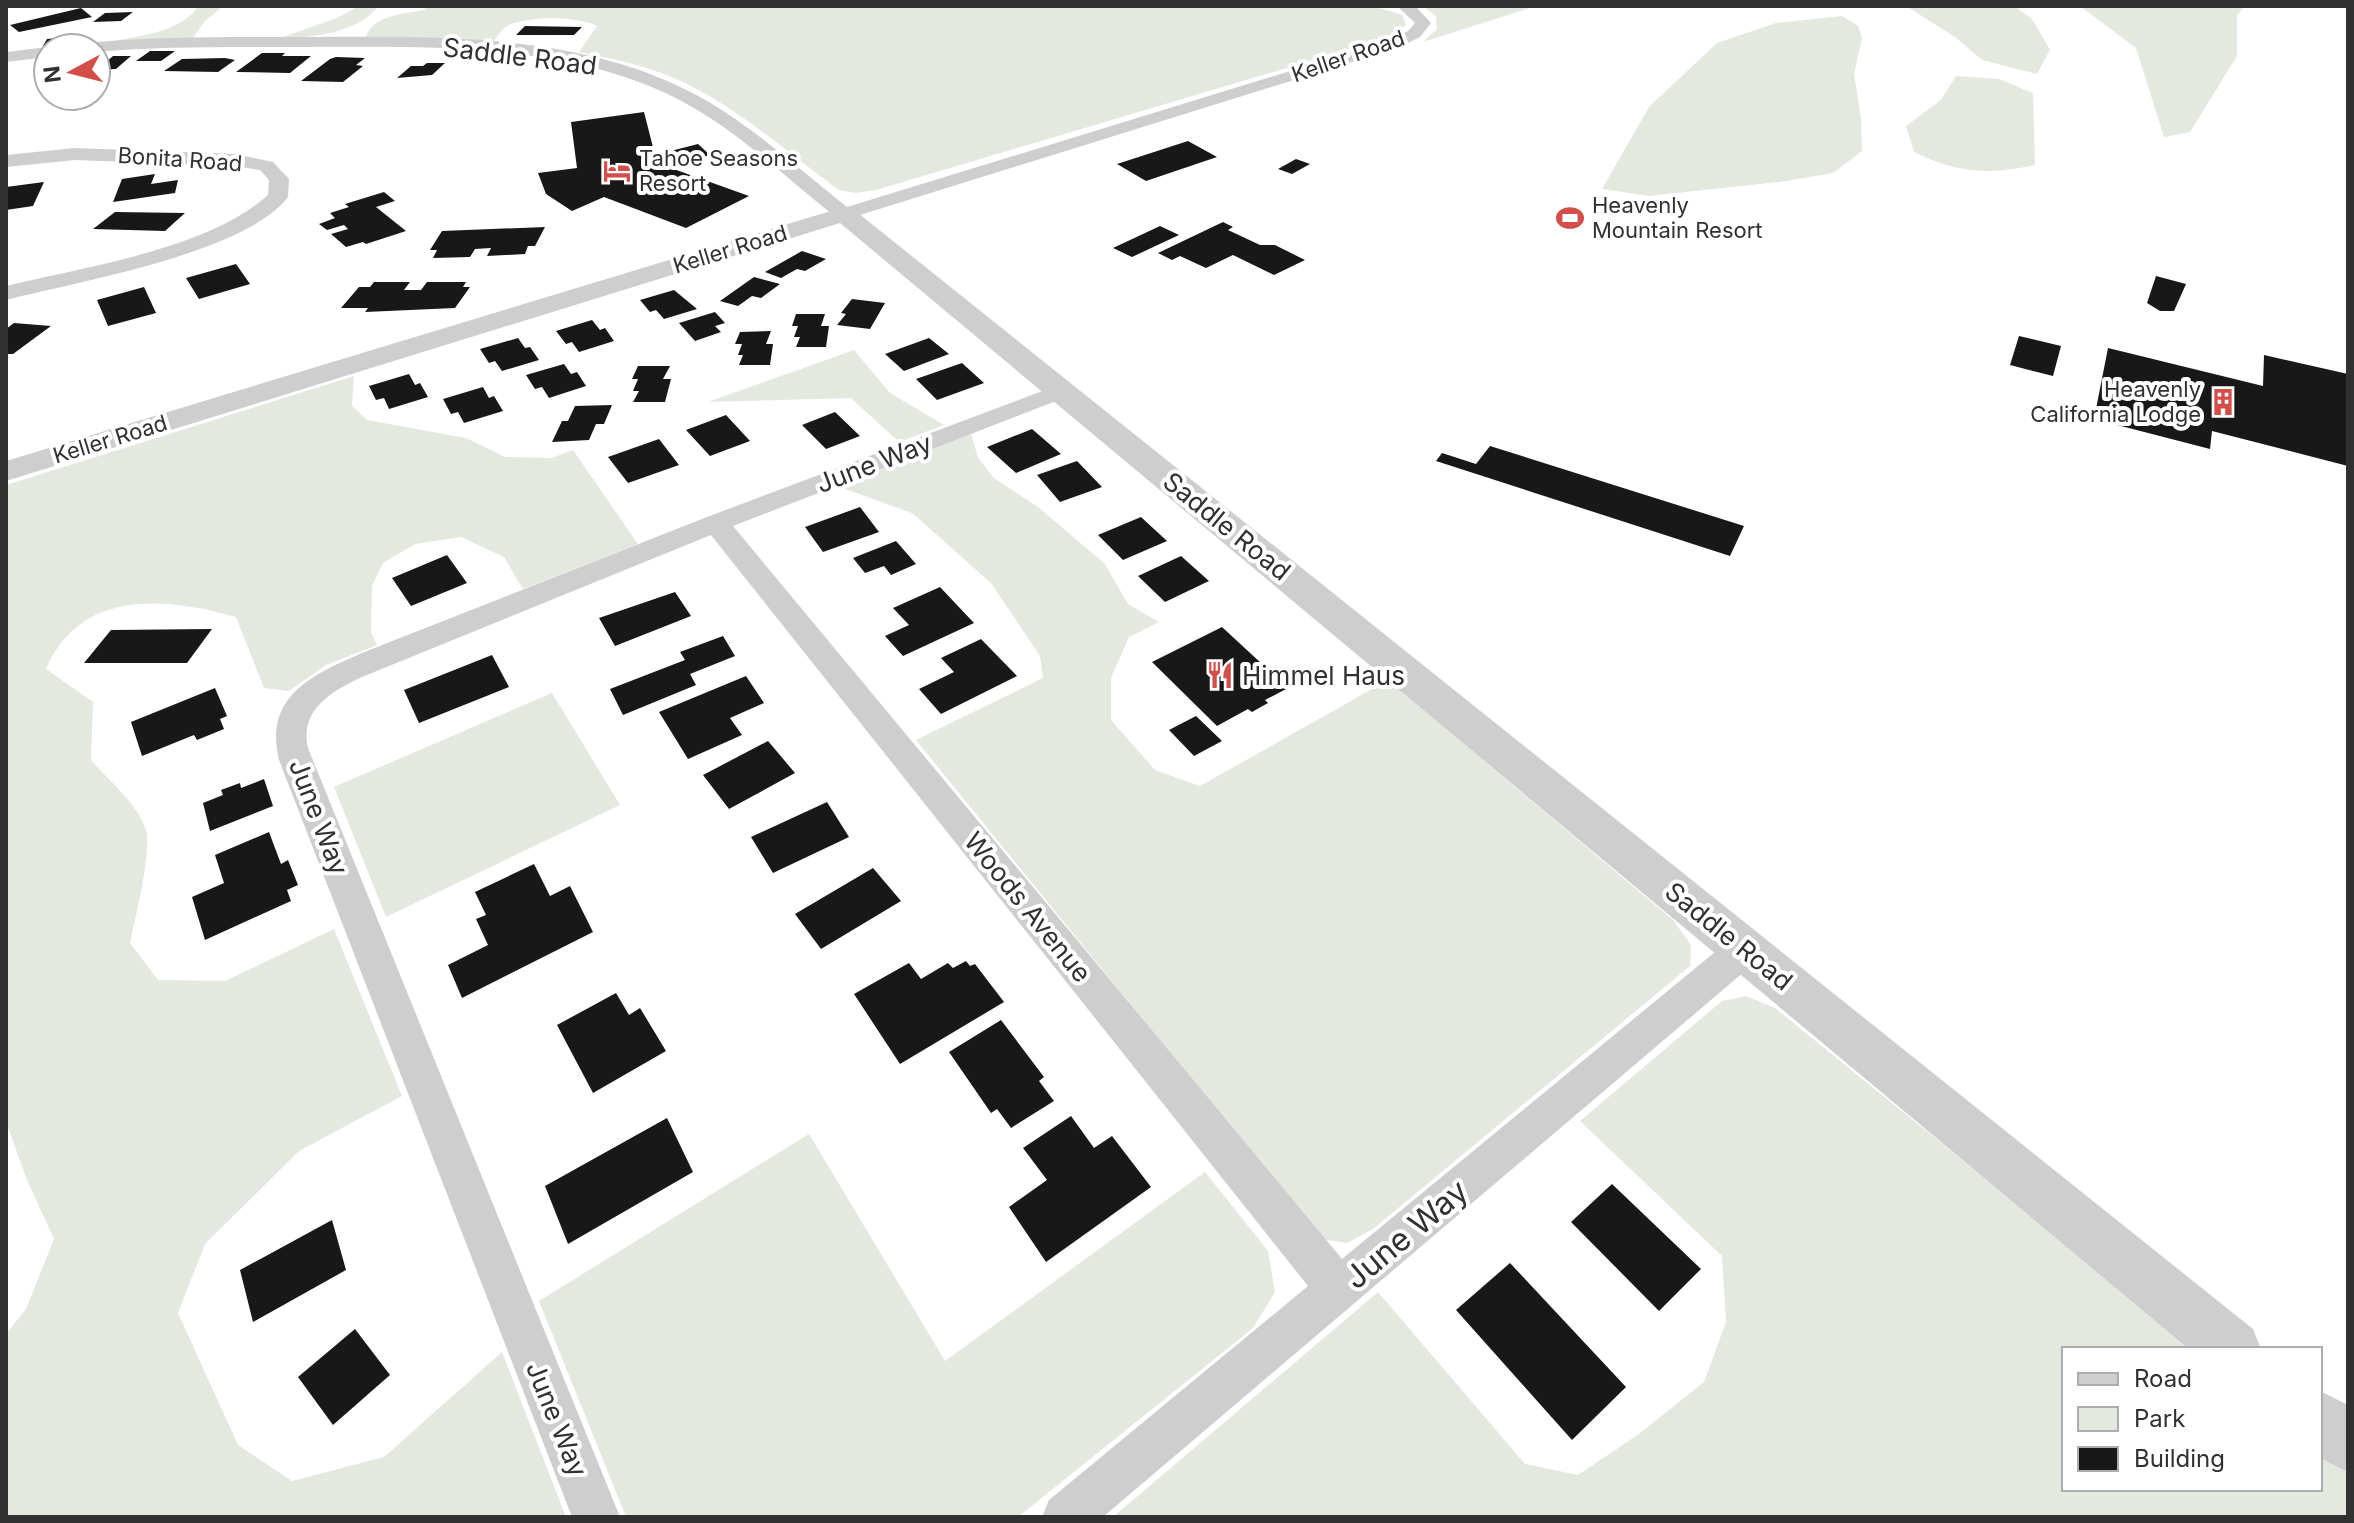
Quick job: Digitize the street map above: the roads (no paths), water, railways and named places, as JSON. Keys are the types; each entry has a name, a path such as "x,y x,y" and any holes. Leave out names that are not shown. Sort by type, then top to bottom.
{"street":[{"name":"Keller Road","path":"6,471 1394,44 1414,34 1423,23 1405,6"},
{"name":"Saddle Road","path":"112,46 330,42 466,47 588,60 669,88 701,107 844,214 2231,1347"},
{"path":"6,57 32,54"},
{"name":"Bonita Road","path":"6,161 75,154 235,160 266,166 279,179 278,197 256,217 222,234 180,249 6,293"},
{"name":"June Way","path":"596,1517 295,760 289,730 304,700 330,680 716,523 1061,391"},
{"name":"Woods Avenue","path":"716,523 1339,1290"},
{"name":"June Way","path":"1066,1517 1745,949"},
{"path":"2322,1422 2348,1443"}],"place":[{"name":"Tahoe Seasons Resort","path":"617,171"},
{"name":"Heavenly Mountain Resort","path":"1570,218"},
{"name":"Heavenly California Lodge","path":"2223,402"},
{"name":"Himmel Haus","path":"1220,675"}]}
